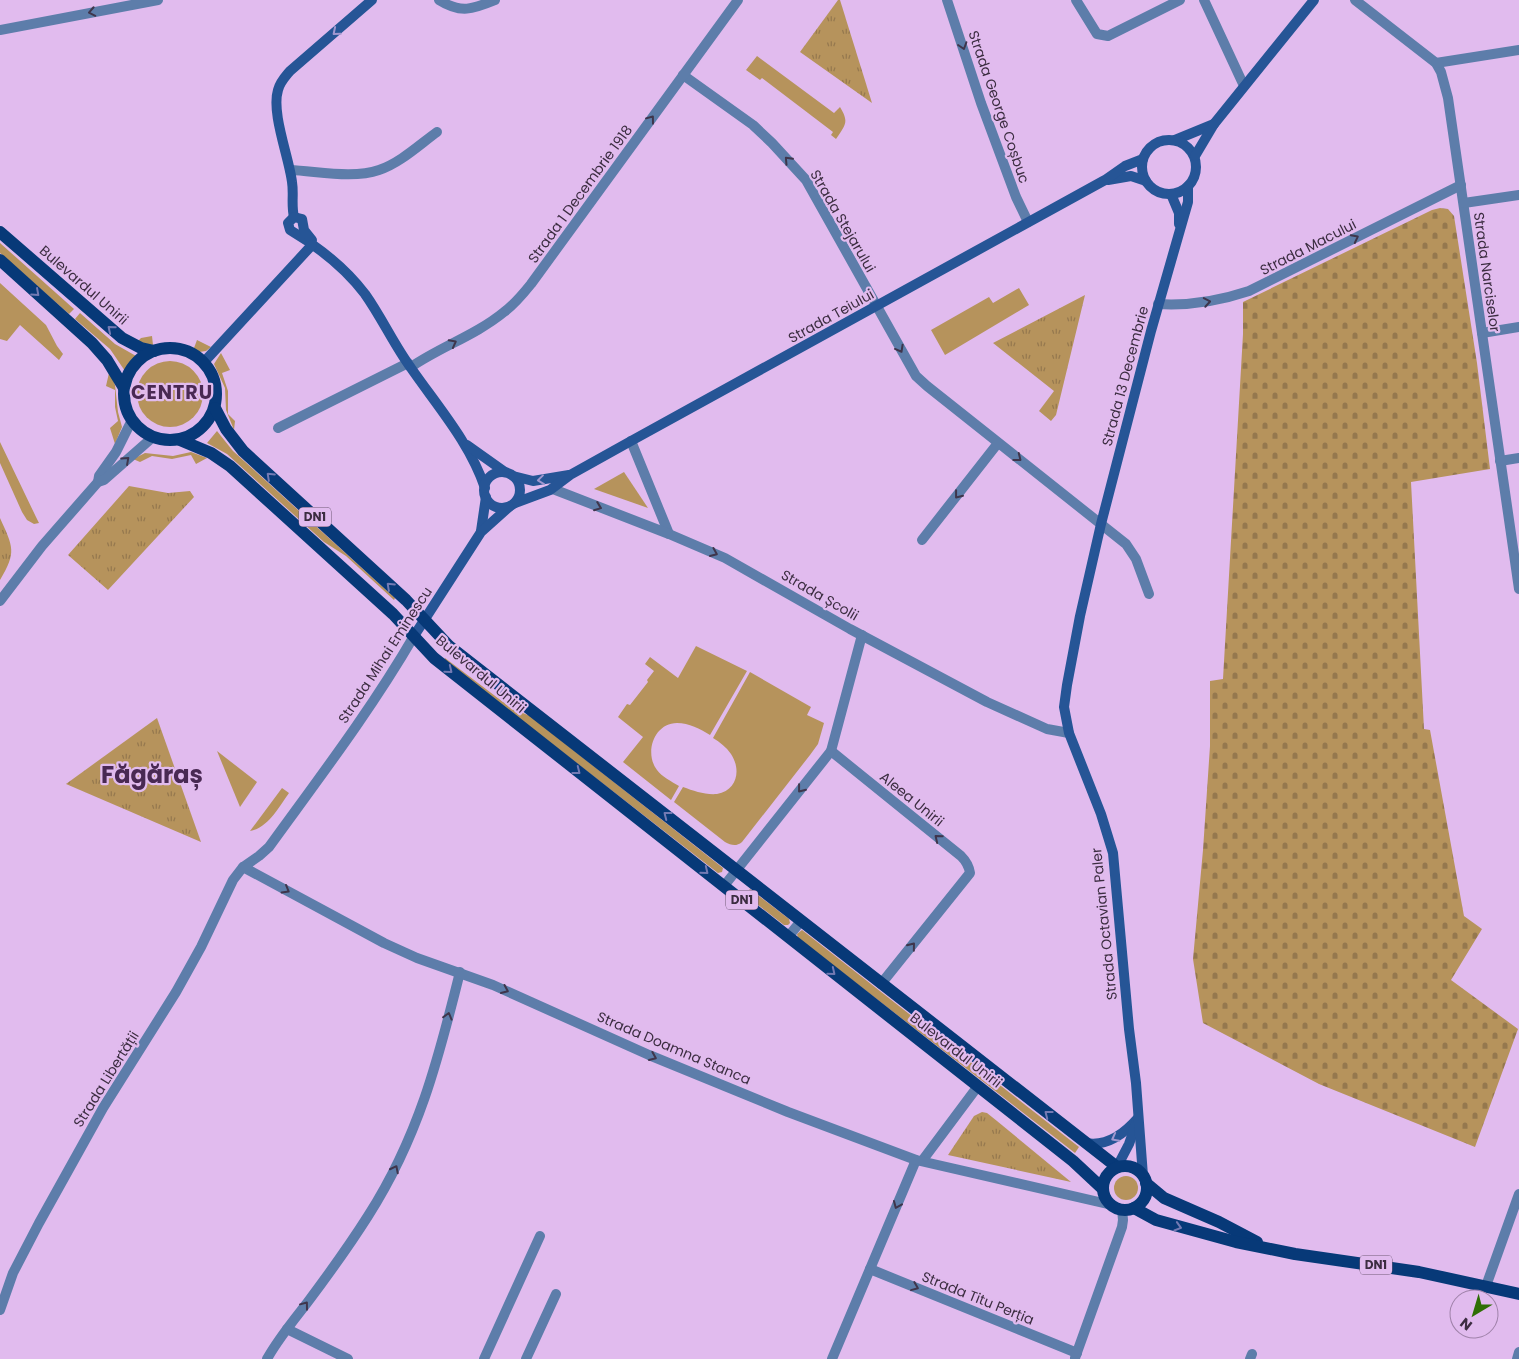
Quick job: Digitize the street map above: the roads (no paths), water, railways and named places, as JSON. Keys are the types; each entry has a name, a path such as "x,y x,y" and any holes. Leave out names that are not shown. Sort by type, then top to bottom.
{"main road":[{"path":"294,217 292,204 293,186 277,112 276,97 279,86 294,67 372,0"},
{"path":"1195,156 1214,124 1314,0"},
{"path":"1175,140 1190,149 1195,156 1196,172 1188,186 1177,193 1171,194 1157,191 1146,181 1142,167 1143,159 1150,148 1158,142 1175,140 1214,124"},
{"name":"Strada Teiului","path":"570,475 1105,180 1125,166 1143,159"},
{"name":"Strada Teiului","path":"1105,180 1131,176 1146,181"},
{"name":"Strada 13 Decembrie","path":"1069,733 1065,714 1065,695 1080,616 1101,524 1158,304 1188,202 1188,186"},
{"name":"Strada 13 Decembrie","path":"1171,194 1179,213 1178,235"},
{"path":"294,217 289,221 289,228 322,252 365,294 409,365 465,443 485,492 493,505 498,507 512,505 538,496 553,489 570,475"},
{"path":"294,217 302,219 304,230 322,252"},
{"name":"Bulevardul Unirii","path":"0,232 122,338 141,348 154,351 167,348 180,349 193,354 204,362 211,372 215,383 215,408 226,429 243,451 406,600 449,646 1117,1167"},
{"path":"204,362 312,245"},
{"path":"0,260 92,343 107,360 124,388"},
{"path":"153,437 145,433 132,420 124,401 124,388 127,376 134,365 154,351"},
{"path":"180,440 197,432 205,425 215,408"},
{"name":"Bulevardul Unirii","path":"153,437 161,440 180,440 211,453 230,466 350,574 434,658 1073,1161 1103,1189"},
{"path":"465,443 517,480 520,491 519,496 512,505"},
{"path":"485,492 489,478 494,474 509,474 533,481 570,475"},
{"name":"Strada Mihai Eminescu","path":"481,532 485,492"},
{"name":"Strada Mihai Eminescu","path":"414,636 481,532 512,505"},
{"name":"Strada Octavian Paler","path":"1069,733 1101,814 1113,856 1145,1179"},
{"path":"1086,1144 1099,1144 1115,1139 1138,1118"},
{"path":"1103,1189 1106,1176 1117,1167 1131,1139 1138,1118"},
{"name":"DN1","path":"1117,1167 1132,1167 1145,1179"},
{"path":"1122,1207 1140,1203 1146,1190 1145,1179"},
{"name":"Strada Doamna Stanca","path":"1145,1179 1164,1198 1219,1222 1266,1247"},
{"name":"DN1","path":"1103,1189 1104,1195 1122,1207"},
{"name":"Strada Doamna Stanca","path":"1122,1207 1193,1231 1236,1242 1295,1254 1419,1272 1519,1294"}],"street":[{"path":"0,30 158,0"},
{"path":"439,0 450,6 464,9 478,7 496,0"},
{"name":"Strada 1 Decembrie 1918","path":"278,428 427,356 484,326 513,305 531,284 738,0"},
{"name":"Strada George Coșbuc","path":"948,0 984,111 1016,197 1028,222"},
{"path":"1076,0 1097,34 1108,36 1180,0"},
{"path":"1204,0 1244,86"},
{"path":"1355,0 1436,63 1519,50"},
{"name":"Strada Narciselor","path":"1436,63 1441,72 1448,98 1500,461 1517,559 1519,589"},
{"name":"Strada Stejarului","path":"683,75 753,125 806,180 916,376 1101,524"},
{"path":"290,170 348,174 378,170 396,162 437,132"},
{"name":"Strada Macului","path":"1158,304 1198,304 1249,291 1461,185"},
{"path":"1464,203 1519,195"},
{"path":"1482,333 1519,327"},
{"path":"98,482 99,476 116,452 132,420"},
{"path":"0,600 42,546 98,482 104,480 153,437"},
{"path":"631,440 669,534"},
{"path":"922,540 998,443"},
{"path":"1500,461 1519,458"},
{"name":"Strada Școlii","path":"553,489 669,534 732,561 850,629 1008,712 1047,729 1069,733"},
{"path":"1101,524 1132,551 1149,594"},
{"path":"737,870 831,751 862,635"},
{"name":"Strada Mihai Eminescu","path":"243,867 260,856 269,847 390,676 414,636"},
{"name":"Aleea Unirii","path":"831,751 961,856 966,862 970,873 881,984"},
{"name":"Strada Doamna Stanca","path":"243,867 384,943 417,958 492,985 649,1055 788,1112 919,1160 1122,1207"},
{"name":"Strada Libertății","path":"0,1310 13,1273 39,1223 103,1108 176,992 201,947 234,880 243,867"},
{"name":"DN1","path":"724,886 737,870"},
{"path":"788,937 801,921"},
{"path":"268,1359 287,1329 368,1217 397,1166 429,1088 460,972"},
{"path":"832,1359 919,1160 978,1086"},
{"path":"1486,1286 1519,1194"},
{"name":"Strada Titu Perția","path":"870,1269 1075,1356 1119,1234 1123,1220 1122,1207"},
{"path":"484,1359 540,1236"},
{"path":"526,1359 556,1294"},
{"path":"287,1329 348,1359"},
{"path":"1517,1359 1519,1352"}],"district":[{"name":"CENTRU","path":"172,392"},
{"name":"Făgăraș","path":"152,775"}]}
